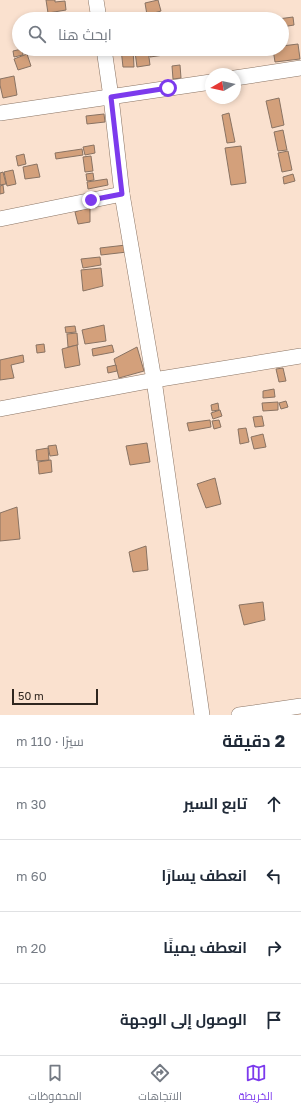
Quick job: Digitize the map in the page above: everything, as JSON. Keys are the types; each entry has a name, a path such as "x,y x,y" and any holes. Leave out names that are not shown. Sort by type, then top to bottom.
{"street":[{"path":"96,0 98,12"},
{"path":"105,56 122,194 154,380 202,715"},
{"path":"241,77 301,68"},
{"path":"0,113 205,83"},
{"path":"0,219 122,194"},
{"path":"0,409 154,380 301,356"},
{"path":"239,715 301,706"}],"building":[{"path":"46,0 55,0 55,2 65,1 66,10 48,12"},
{"path":"158,0 161,11 146,12 145,3"},
{"path":"293,17 294,25 289,26 289,18"},
{"path":"298,44 300,59 275,62 274,56 289,56 289,45"},
{"path":"22,56 28,56 31,66 18,70 14,59"},
{"path":"122,56 133,56 134,67 123,67"},
{"path":"136,56 149,56 150,65 137,67"},
{"path":"180,65 181,78 173,79 172,66"},
{"path":"14,76 17,95 3,98 0,79"},
{"path":"279,98 284,125 272,128 266,101"},
{"path":"229,113 235,142 227,143 222,115"},
{"path":"104,114 105,122 87,124 86,116"},
{"path":"283,130 287,150 278,151 274,132"},
{"path":"94,145 95,153 85,155 83,147"},
{"path":"241,146 246,183 231,185 225,148"},
{"path":"82,149 83,155 56,159 55,153"},
{"path":"288,151 292,170 282,172 278,153"},
{"path":"24,154 26,164 18,166 16,156"},
{"path":"91,156 93,171 85,172 83,157"},
{"path":"37,164 40,177 25,179 23,167"},
{"path":"13,170 16,184 7,186 4,172"},
{"path":"3,172 6,184 0,185 0,173"},
{"path":"93,173 94,180 87,181 86,174"},
{"path":"293,174 295,181 284,184 283,177"},
{"path":"107,179 108,185 88,189 87,182"},
{"path":"3,185 4,193 0,194 0,186"},
{"path":"90,207 90,222 78,224 75,212"},
{"path":"126,245 127,252 101,255 100,248"},
{"path":"100,257 101,265 83,268 81,259"},
{"path":"101,268 103,286 83,291 81,270"},
{"path":"104,325 106,341 85,344 82,330"},
{"path":"75,326 76,332 66,333 65,327"},
{"path":"77,333 78,345 68,347 67,334"},
{"path":"44,344 45,352 37,353 36,345"},
{"path":"77,345 80,365 65,368 62,349"},
{"path":"112,345 114,352 93,356 92,349"},
{"path":"137,347 144,371 119,378 114,359"},
{"path":"23,355 24,362 11,365 14,378 0,380 0,360"},
{"path":"116,365 117,371 108,373 107,367"},
{"path":"283,368 286,381 279,382 276,369"},
{"path":"274,389 275,397 263,398 263,391"},
{"path":"286,401 288,407 281,409 279,403"},
{"path":"278,402 278,410 263,411 262,403"},
{"path":"218,403 219,410 212,411 211,405"},
{"path":"220,410 222,416 213,419 211,413"},
{"path":"262,416 264,426 255,427 253,417"},
{"path":"210,420 211,427 189,431 187,423"},
{"path":"219,420 221,427 214,429 212,421"},
{"path":"246,428 249,442 240,444 238,429"},
{"path":"263,434 266,447 254,449 251,437"},
{"path":"147,443 150,462 130,465 126,446"},
{"path":"56,445 58,455 50,456 48,446"},
{"path":"48,448 49,460 37,461 36,450"},
{"path":"51,460 52,472 39,474 38,462"},
{"path":"215,478 221,504 206,508 197,484"},
{"path":"17,507 20,539 0,541 0,513"},
{"path":"146,546 148,570 133,572 129,552"},
{"path":"263,602 265,620 244,625 239,605"}],"route":[{"path":"91,200 122,194 111,97 168,88"}]}
